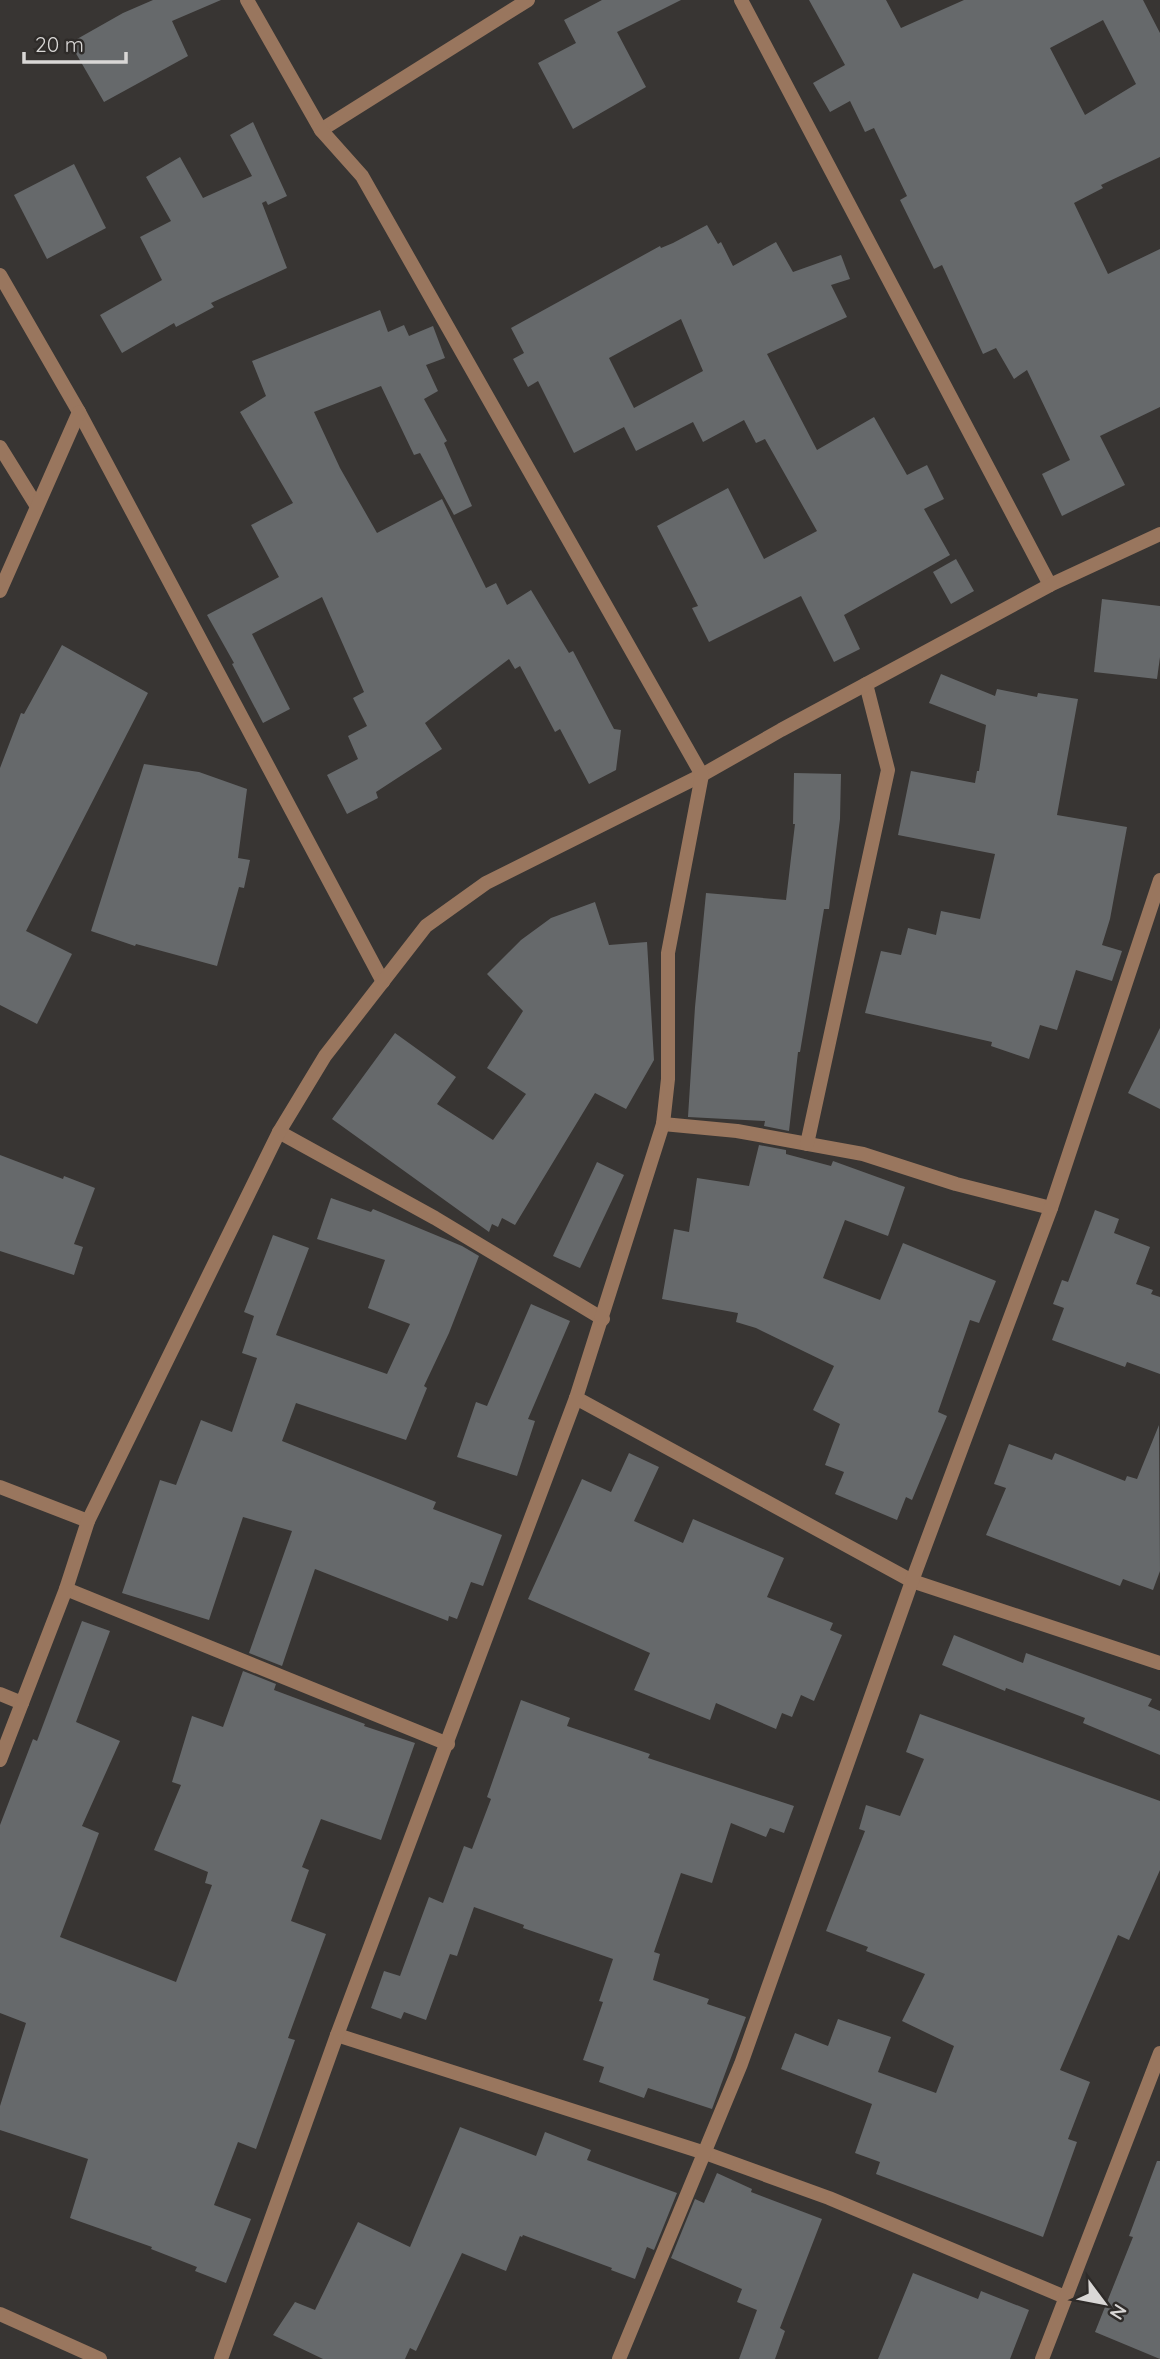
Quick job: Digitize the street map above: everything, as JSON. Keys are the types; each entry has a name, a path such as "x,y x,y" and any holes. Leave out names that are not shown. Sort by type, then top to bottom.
{"street":[{"path":"220,2359 337,2035 576,1398 663,1124 668,1079 668,953 702,775 362,176 321,131 247,0"},
{"path":"321,131 528,0"},
{"path":"741,0 1050,585"},
{"path":"0,275 79,412 383,982"},
{"path":"0,591 79,412"},
{"path":"0,447 36,505"},
{"path":"0,1760 89,1521 279,1132 325,1056 426,926 486,883 702,775 1050,585 1160,534"},
{"path":"807,1144 888,770 866,684"},
{"path":"620,2359 741,2064 912,1581 1051,1208 1160,880"},
{"path":"663,1124 737,1131 863,1154 956,1184 1051,1208"},
{"path":"279,1132 435,1219 603,1319"},
{"path":"576,1398 912,1581 1160,1663"},
{"path":"0,1488 89,1521"},
{"path":"66,1588 448,1744"},
{"path":"0,1694 22,1703"},
{"path":"337,2035 705,2153 829,2198 1065,2297"},
{"path":"1042,2359 1160,2053"},
{"path":"0,2314 95,2358"}],"building":[{"path":"153,0 221,0 172,21 188,56 104,102 70,43 123,13"},
{"path":"602,0 681,0 617,32 646,87 573,129 538,63 576,43 564,20"},
{"path":"809,0 886,0 901,28 964,0 1143,0 1160,33 1160,157 1101,185 1103,188 1074,203 1108,274 1160,249 1160,407 1100,436 1125,485 1062,516 1042,474 1070,460 1027,370 1014,379 996,348 983,354 942,265 934,269 900,200 907,196 874,128 865,132 850,101 830,112 813,83 845,65","holes":["1103,20 1136,84 1085,115 1050,48"]},
{"path":"253,122 287,196 268,205 266,201 262,203 287,268 211,303 214,307 176,327 174,323 122,353 100,315 162,280 140,237 171,221 146,177 180,157 203,198 252,176 230,135"},
{"path":"74,164 106,228 47,259 14,195"},
{"path":"707,225 718,244 721,242 733,266 776,242 793,272 841,255 850,279 831,285 847,317 767,354 817,450 874,417 907,475 927,465 944,499 924,509 950,555 844,615 860,649 834,662 801,596 709,642 692,608 698,606 657,526 728,488 764,559 817,531 765,439 756,443 744,420 703,442 693,422 636,451 624,427 574,453 538,381 528,387 513,359 524,353 511,328 660,246 661,248","holes":["681,319 703,371 634,408 609,358"]},
{"path":"380,310 388,332 404,325 409,336 433,326 445,358 426,365 438,391 424,399 447,441 444,443 472,506 454,515 420,453 414,455 381,386 314,412 340,468 377,533 442,499 486,588 496,583 507,605 531,590 569,653 573,651 614,729 621,730 616,770 589,784 560,729 555,732 520,666 515,669 509,659 425,723 442,749 376,792 378,798 347,814 327,775 358,759 348,736 367,726 353,698 364,692 322,597 252,634 290,709 263,723 207,615 279,577 251,525 293,503 240,412 266,396 252,361"},
{"path":"956,559 974,591 951,604 933,572"},
{"path":"1102,599 1160,606 1157,679 1094,672"},
{"path":"62,645 148,693 26,931 72,954 37,1024 0,1005 0,768 21,713 24,714"},
{"path":"941,674 995,696 997,689 1037,697 1038,693 1078,699 1057,815 1127,827 1110,919 1102,945 1122,951 1112,981 1076,970 1057,1030 1040,1025 1029,1059 991,1046 992,1042 865,1013 881,951 901,955 908,928 936,935 941,911 980,919 995,854 898,835 911,771 975,783 979,771 986,725 929,703"},
{"path":"144,764 199,772 247,789 238,858 250,860 244,888 239,887 217,966 136,944 135,946 91,931"},
{"path":"794,773 841,774 840,819 829,909 824,909 798,1052 789,1131 764,1126 765,1121 688,1117 706,893 786,900 795,824"},
{"path":"595,902 609,945 647,942 654,1060 626,1109 595,1093 515,1225 502,1218 498,1227 492,1224 489,1232 332,1119 395,1033 456,1077 437,1104 493,1140 526,1094 487,1068 523,1011 487,974 521,940 551,918"},
{"path":"1160,1028 1160,1109 1128,1093"},
{"path":"759,1145 786,1150 786,1154 831,1166 833,1161 905,1187 888,1236 845,1220 823,1278 880,1300 903,1243 996,1281 979,1323 970,1320 938,1412 947,1416 912,1500 906,1497 897,1520 835,1494 844,1472 825,1465 840,1424 813,1410 834,1366 756,1328 736,1322 738,1313 662,1299 674,1229 689,1232 697,1178 749,1186"},
{"path":"0,1155 95,1188 74,1244 83,1247 74,1275 0,1251"},
{"path":"597,1162 624,1175 580,1268 553,1256"},
{"path":"331,1198 371,1212 373,1209 462,1246 479,1256 449,1333 424,1386 427,1388 406,1440 296,1403 282,1441 436,1502 433,1509 502,1535 483,1586 471,1582 457,1619 449,1616 448,1621 315,1569 282,1666 249,1653 292,1531 243,1517 209,1620 122,1593 160,1480 176,1485 201,1420 232,1432 257,1358 242,1353 254,1316 244,1312 273,1235 309,1248 276,1335 387,1374 410,1324 368,1308 385,1260 317,1239"},
{"path":"1095,1210 1119,1219 1114,1233 1150,1247 1136,1284 1153,1290 1151,1294 1160,1297 1160,1374 1127,1362 1125,1367 1052,1340 1064,1308 1053,1304 1062,1280 1068,1282"},
{"path":"531,1304 570,1321 528,1419 535,1421 517,1476 457,1457 476,1402 487,1406"},
{"path":"1159,1425 1160,1571 1153,1590 1123,1579 1120,1586 986,1535 1006,1488 994,1484 1009,1444 1052,1460 1055,1453 1125,1481 1127,1476 1137,1479"},
{"path":"629,1453 659,1467 634,1521 683,1543 693,1519 784,1558 767,1597 833,1623 830,1630 842,1635 814,1701 801,1695 792,1717 782,1713 776,1729 716,1703 710,1720 634,1690 650,1653 528,1599 582,1479 611,1492"},
{"path":"82,1621 110,1631 76,1722 120,1741 82,1826 99,1833 60,1937 176,1982 212,1885 205,1883 208,1872 154,1850 181,1785 172,1782 192,1716 223,1727 243,1671 276,1684 274,1690 415,1743 381,1840 321,1819 302,1867 309,1870 291,1921 326,1934 288,2038 295,2040 256,2149 238,2142 214,2205 251,2219 226,2283 195,2271 197,2267 151,2249 152,2247 70,2218 88,2159 0,2130 0,2106 26,2023 0,2013 0,1825 33,1739 37,1741"},
{"path":"954,1635 1023,1663 1026,1653 1152,1699 1148,1706 1160,1711 1160,1755 1083,1723 1085,1718 1006,1688 1005,1691 942,1665"},
{"path":"521,1700 570,1718 567,1726 650,1754 648,1758 794,1806 784,1833 770,1828 766,1837 731,1823 712,1883 681,1873 654,1952 660,1954 653,1980 709,1999 707,2004 746,2017 712,2109 648,2088 644,2098 599,2082 604,2067 583,2060 603,2002 599,2001 613,1959 523,1928 524,1925 474,1907 457,1956 450,1954 426,2020 404,2012 401,2019 371,2008 384,1971 400,1976 429,1897 443,1903 464,1846 472,1849 491,1799 487,1797"},
{"path":"920,1714 1160,1801 1160,1870 1129,1940 1118,1935 1060,2070 1090,2082 1068,2139 1077,2142 1043,2237 876,2174 880,2162 855,2153 872,2104 781,2069 795,2033 828,2046 838,2019 891,2037 878,2072 936,2093 954,2046 902,2021 925,1974 866,1951 868,1947 826,1931 865,1831 859,1829 866,1805 900,1816 924,1759 906,1752"},
{"path":"460,2127 536,2156 545,2132 591,2150 587,2160 677,2193 654,2250 647,2247 635,2279 523,2235 520,2236 506,2271 462,2253 416,2351 410,2348 405,2359 323,2359 273,2335 295,2302 315,2310 358,2222 410,2247"},
{"path":"1157,2161 1160,2161 1160,2359 1095,2332 1133,2237 1129,2236"},
{"path":"717,2173 752,2189 751,2192 822,2219 780,2328 785,2331 775,2359 739,2359 757,2310 737,2302 742,2289 671,2258 695,2199 704,2203"},
{"path":"913,2273 978,2299 981,2291 1029,2310 1010,2359 878,2359"}]}
